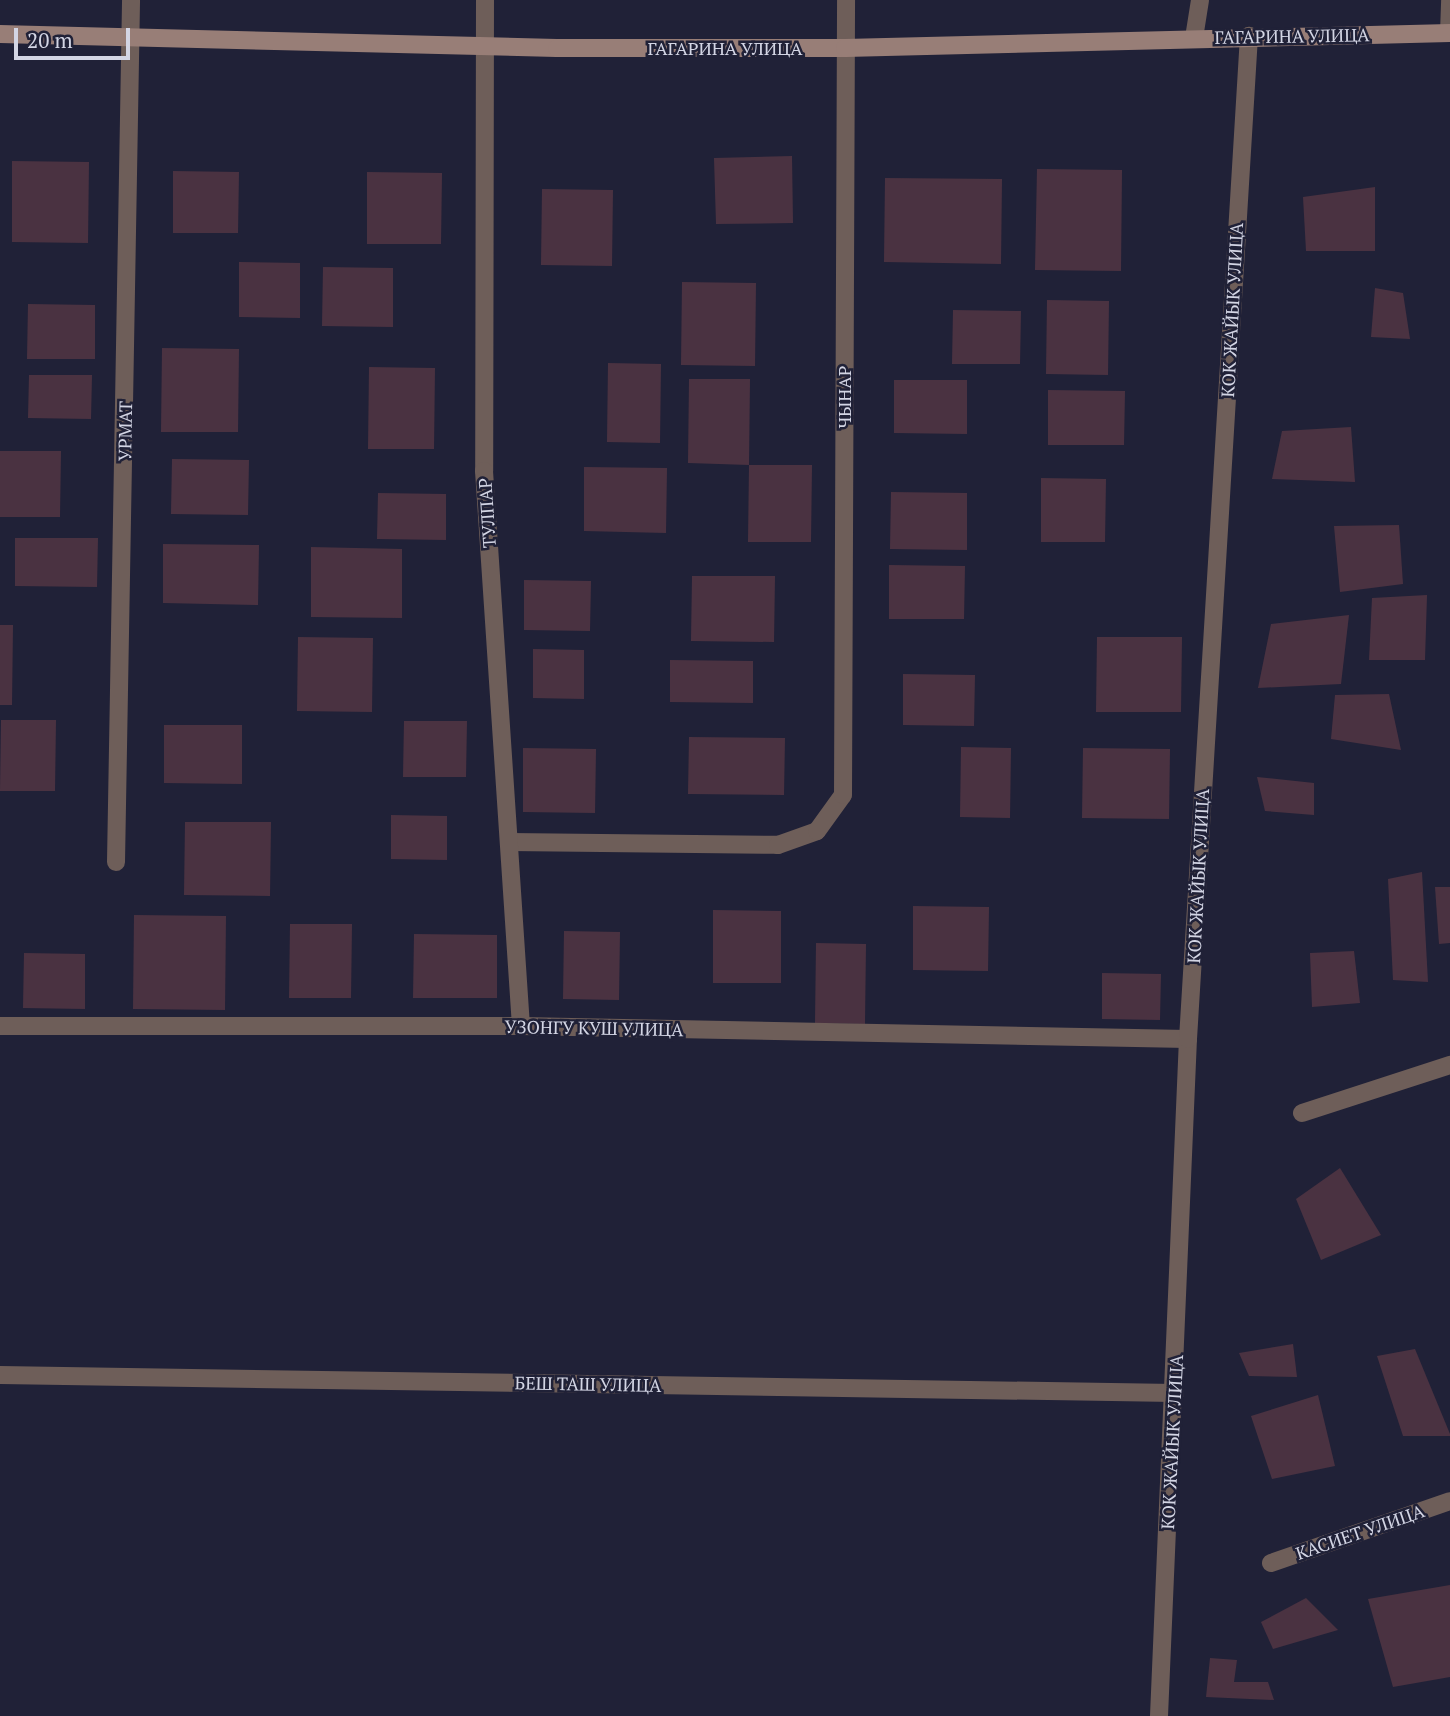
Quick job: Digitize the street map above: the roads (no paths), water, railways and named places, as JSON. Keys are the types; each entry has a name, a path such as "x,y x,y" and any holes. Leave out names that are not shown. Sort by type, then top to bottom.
{"main road":[{"name":"ГАГАРИНА УЛИЦА","path":"0,34 485,46 845,48 1195,37 1449,33"}],"street":[{"name":"УРМАТ","path":"116,862 131,0"},
{"name":"ТУЛПАР","path":"485,0 484,471 521,1026"},
{"name":"ЧЫНАР","path":"509,842 778,845 817,831 843,795 846,0"},
{"path":"1195,37 1200,0"},
{"path":"1449,33 1450,0"},
{"name":"КОК ЖАЙЫК УЛИЦА","path":"1159,1716 1175,1392 1188,1039 1249,36"},
{"name":"УЗОНГУ КУШ УЛИЦА","path":"0,1026 521,1026 1188,1039"},
{"path":"1302,1113 1450,1065"},
{"name":"БЕШ ТАШ УЛИЦА","path":"0,1375 1175,1392"},
{"name":"КАСИЕТ УЛИЦА","path":"1270,1563 1450,1501"}]}
